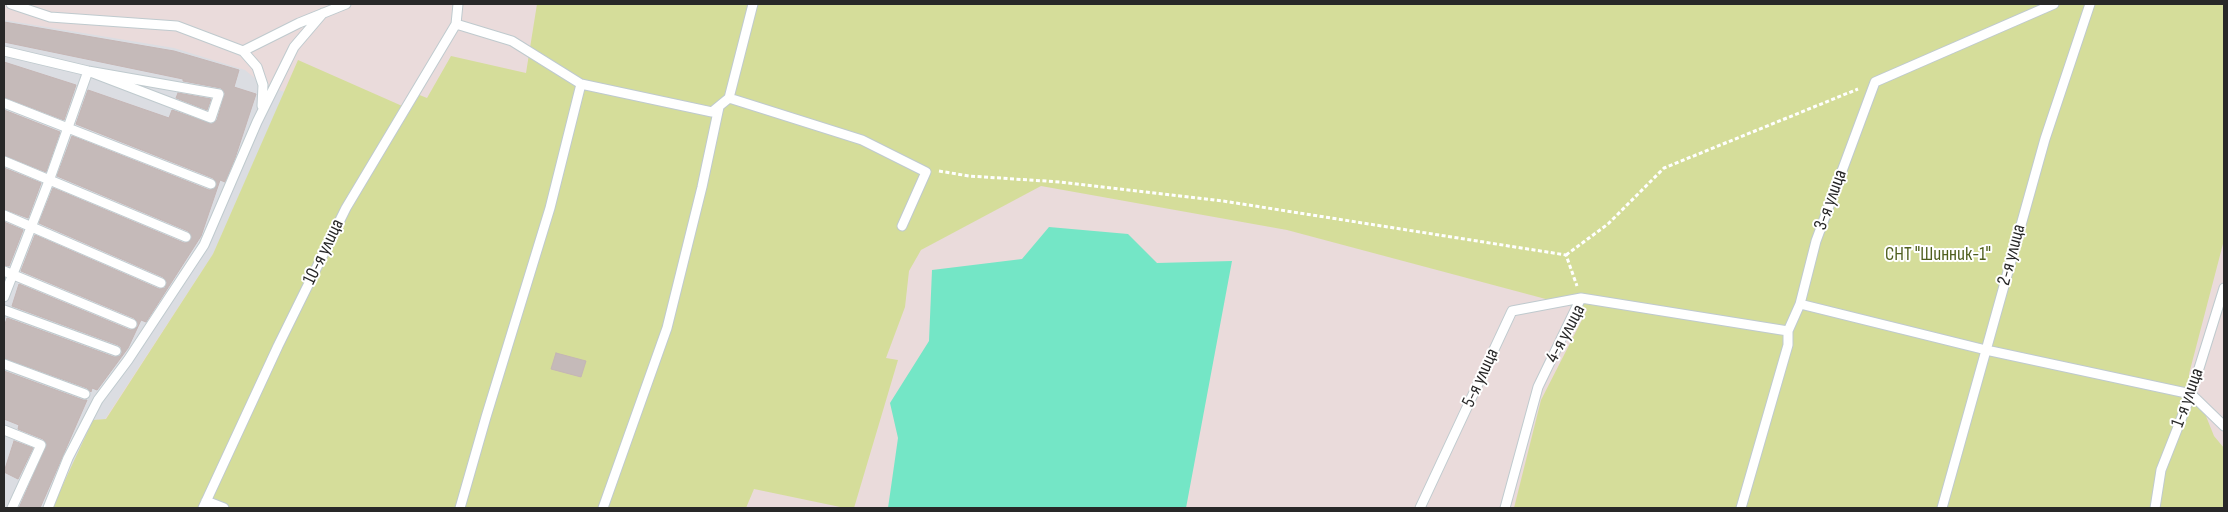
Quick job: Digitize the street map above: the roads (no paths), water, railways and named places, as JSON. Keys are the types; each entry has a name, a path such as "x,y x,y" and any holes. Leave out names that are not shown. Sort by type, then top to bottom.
{"lane":[{"path":"11,4 50,17 177,26 243,51 258,67 263,85 262,111"},
{"path":"243,51 346,4"},
{"name":"10-я улица","path":"204,505 278,346 346,208 456,24 458,4"},
{"path":"456,24 512,41 581,84 712,112 729,98 753,4"},
{"name":"3-я улица","path":"1741,508 1788,345 1788,331 1800,304 1816,241 1875,82 2054,4"},
{"name":"2-я улица","path":"1942,508 2044,139 2090,4"},
{"path":"48,508 68,458 98,400 128,360 204,245 262,111 294,47 323,13"},
{"path":"4,51 88,71 219,94 211,118 88,71"},
{"path":"4,297 8,272 50,181 88,71"},
{"path":"460,508 550,208 581,84"},
{"path":"729,98 862,140 926,172 902,226"},
{"path":"4,103 69,130 212,184"},
{"path":"603,508 667,328 702,187 719,106"},
{"path":"4,161 186,237"},
{"path":"4,215 31,225 161,283"},
{"path":"8,272 132,324"},
{"name":"1-я улица","path":"2155,508 2161,470 2191,394 2224,288"},
{"name":"4-я улица","path":"1505,508 1538,387 1581,298 1788,331"},
{"name":"5-я улица","path":"1420,508 1512,311 1581,298"},
{"path":"1800,304 1986,350 2191,394 2224,426"},
{"path":"4,310 116,351"},
{"path":"4,364 85,394"},
{"path":"4,430 41,445 12,508"},
{"path":"204,505 224,508"}],"park label":[{"name":"СНТ \"Шинник-1\"","path":"1938,255"}]}
